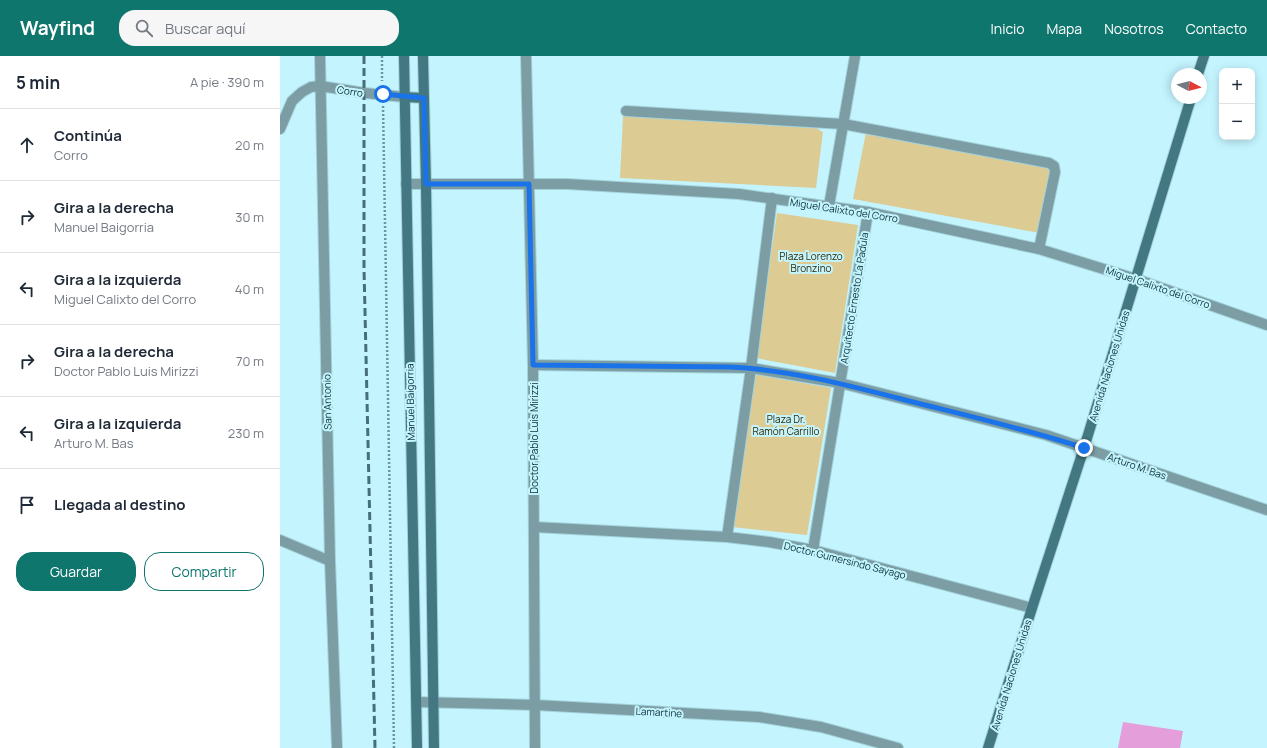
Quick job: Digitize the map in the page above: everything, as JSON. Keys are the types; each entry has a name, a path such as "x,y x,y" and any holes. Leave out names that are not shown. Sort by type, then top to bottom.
{"main road":[{"name":"Manuel Baigorria","path":"404,56 417,748"},
{"name":"Manuel Baigorria","path":"423,56 434,748"},
{"path":"1200,68 1204,56"},
{"path":"404,97 424,98"},
{"name":"Avenida Naciones Unidas","path":"988,748 1084,448 1189,104"}],"street":[{"name":"San Antonio","path":"320,56 330,561 337,748"},
{"name":"Doctor Pablo Luis Mirizzi","path":"526,56 533,365 535,748"},
{"path":"829,206 855,56"},
{"path":"280,129 292,100 311,86 320,86"},
{"name":"Corro","path":"320,86 404,97"},
{"path":"626,111 843,124 1041,162 1054,166 1055,172 1039,249"},
{"name":"Miguel Calixto del Corro","path":"406,184 567,184 733,194 868,212 1039,249 1136,279 1267,325"},
{"path":"727,537 751,368 772,198"},
{"name":"Arquitecto Ernesto La Padula","path":"813,550 868,212"},
{"name":"Arturo M. Bas","path":"533,365 751,368 840,383 1046,435 1267,510"},
{"name":"Doctor Gumersindo Sayago","path":"534,527 727,537 769,542 813,550 1032,608"},
{"path":"280,540 330,561"},
{"name":"Lamartine","path":"417,702 535,705 759,717 821,727 898,748"}],"path":[{"path":"382,56 394,748"}],"green space":[{"path":"623,116 816,128 823,132 816,188 620,178"},
{"path":"866,132 1052,166 1040,233 853,199"},
{"name":"Plaza Lorenzo Bronzino","path":"777,213 858,225 835,373 756,358"},
{"name":"Plaza Dr. Ramón Carrillo","path":"754,374 831,388 807,535 732,527"}],"shaded area":[{"path":"1123,722 1183,731 1180,748 1118,748"}],"railway":[{"path":"364,56 364,268 375,748"}],"route":[{"path":"383,94 424,98 426,184 529,184 533,365 730,367 751,368 795,374 840,383 1046,435 1084,448"}]}
